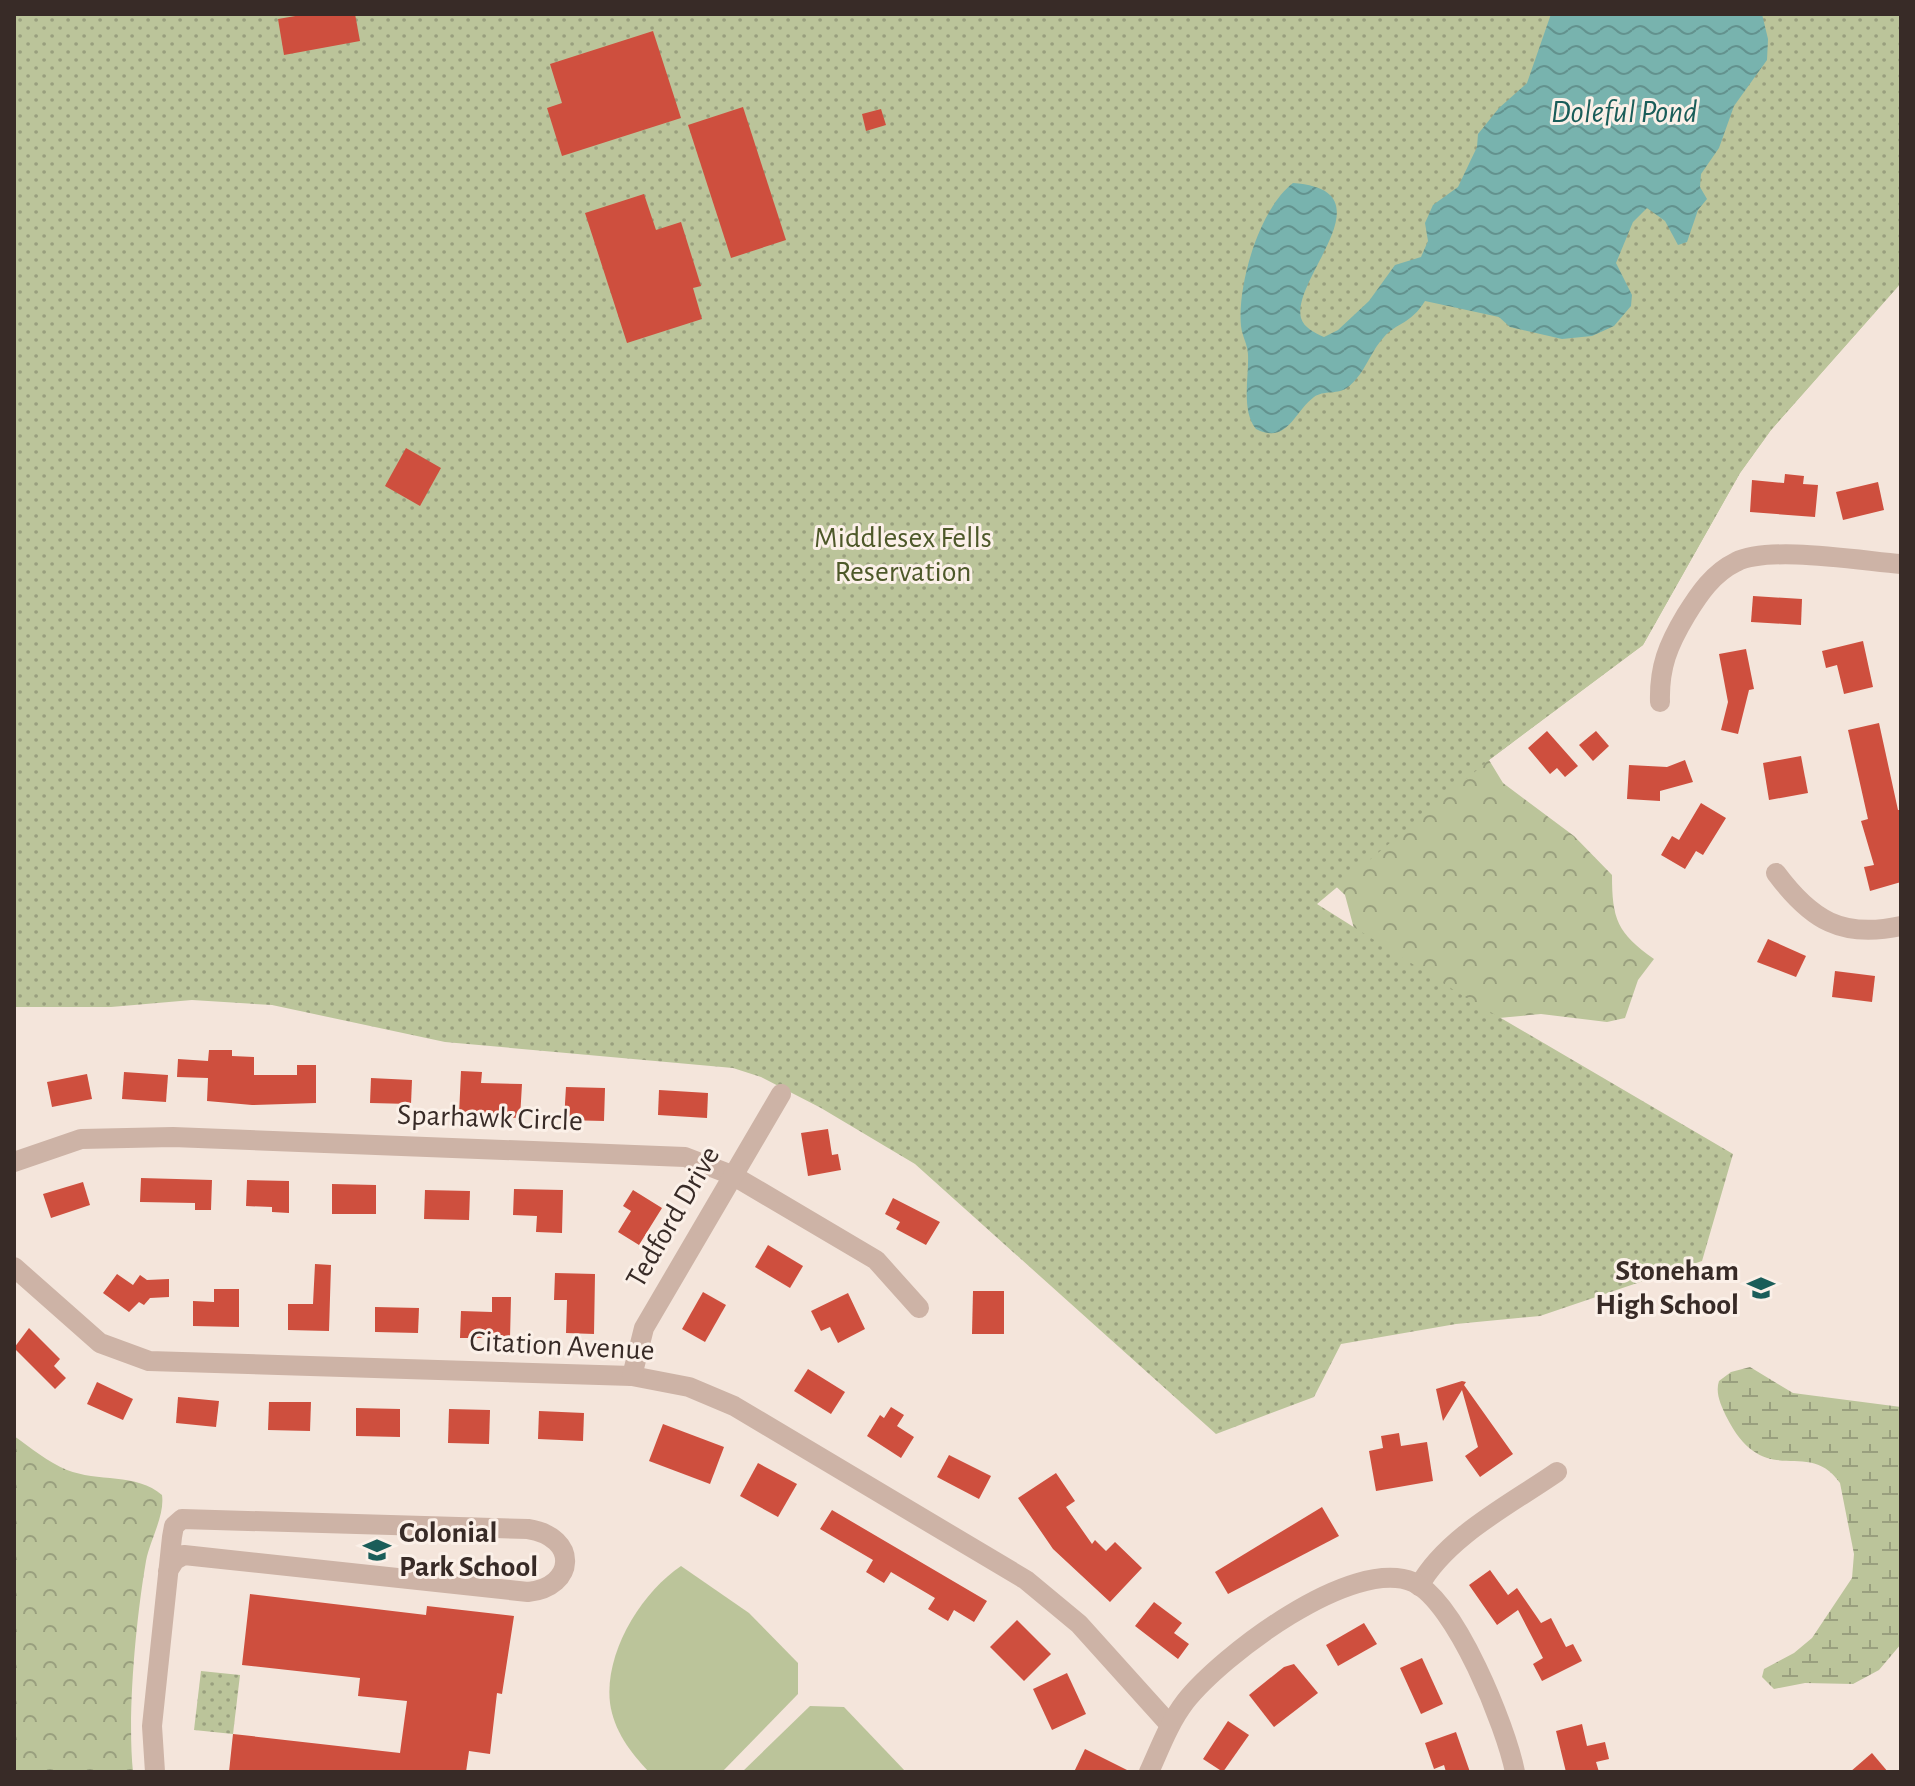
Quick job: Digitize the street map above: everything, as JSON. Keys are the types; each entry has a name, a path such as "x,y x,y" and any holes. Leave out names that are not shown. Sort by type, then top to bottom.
{"street":[{"path":"1660,702 1662,663 1669,644 1697,597 1727,567 1745,558 1763,555 1901,564"},
{"path":"1776,873 1802,905 1831,923 1859,931 1901,926"},
{"name":"Tedford Drive","path":"632,1376 644,1328 781,1094"},
{"name":"Sparhawk Circle","path":"14,1162 81,1139 248,1138 647,1154 698,1160 732,1175 876,1260 919,1308"},
{"name":"Citation Avenue","path":"14,1267 100,1343 149,1361 632,1376 689,1387 734,1406 1026,1580 1079,1624 1170,1725"},
{"path":"1419,1586 1432,1565 1457,1543 1557,1472"},
{"path":"155,1772 152,1726 168,1571 174,1526 190,1517 528,1529 554,1537 562,1546 566,1558 563,1571 553,1583 528,1592 184,1555 175,1560 168,1571"},
{"path":"1149,1772 1170,1725 1193,1694 1220,1667 1264,1634 1317,1602 1364,1581 1400,1579 1419,1586 1444,1612 1478,1671 1515,1772"}],"green space":[{"name":"Middlesex Fells Reservation","path":"14,14 1901,14 1901,283 1771,430 1740,473 1643,645 1489,760 1317,904 1465,997 1733,1154 1702,1261 1540,1316 1456,1324 1341,1344 1314,1397 1216,1434 915,1164 821,1108 761,1077 733,1068 445,1042 272,1005 192,1000 111,1007 14,1007"},
{"path":"1901,283 1771,430 1740,473 1643,645 1489,760 1503,783 1574,836 1612,875 1613,903 1619,924 1632,941 1654,959 1638,980 1625,1018 1607,1022 1541,1014 1499,1018 1356,936 1345,895 1326,877"},
{"path":"1750,1367 1793,1393 1901,1407 1901,1644 1879,1670 1853,1684 1805,1683 1774,1689 1762,1677 1764,1669 1794,1653 1812,1638 1852,1578 1854,1554 1840,1483 1814,1463 1771,1459 1756,1453 1741,1439 1726,1416 1718,1394 1719,1381 1731,1372"},
{"path":"14,1436 67,1470 141,1484 162,1495 159,1519 146,1561 136,1638 131,1723 133,1772 14,1772"},
{"path":"681,1566 749,1613 798,1663 798,1694 722,1772 649,1772 624,1740 615,1723 610,1703 613,1664 628,1626 652,1592"},
{"path":"201,1671 240,1675 233,1734 194,1730"},
{"path":"810,1706 844,1707 906,1772 742,1772"}],"water":[{"name":"Doleful Pond","path":"1551,14 1762,14 1768,39 1767,60 1734,106 1719,148 1701,174 1700,187 1707,199 1698,210 1687,242 1678,245 1665,221 1647,208 1633,222 1616,263 1632,295 1631,306 1614,326 1592,336 1562,339 1510,327 1499,317 1425,301 1409,319 1384,337 1359,376 1348,387 1314,397 1283,430 1267,433 1256,429 1251,422 1247,403 1248,351 1241,326 1241,309 1253,248 1270,210 1293,183 1321,189 1335,201 1336,218 1330,238 1302,301 1302,322 1324,337 1338,330 1369,301 1395,265 1421,257 1428,241 1425,223 1433,205 1458,187 1477,147 1478,134 1499,108 1527,83"}],"building":[{"path":"307,14 355,14 360,41 284,55 278,19"},
{"path":"653,31 681,118 562,156 547,108 562,103 550,64"},
{"path":"743,107 786,240 731,258 688,125"},
{"path":"881,109 886,125 866,131 862,114"},
{"path":"644,194 656,230 681,222 701,286 693,288 702,319 627,343 585,213"},
{"path":"406,448 441,468 420,506 385,486"},
{"path":"1785,474 1804,476 1803,484 1818,485 1815,517 1750,512 1752,480 1784,483"},
{"path":"1878,482 1884,510 1843,520 1836,492"},
{"path":"1753,596 1802,599 1801,625 1751,622"},
{"path":"1863,641 1873,687 1844,694 1837,665 1826,668 1822,651"},
{"path":"1746,649 1754,689 1749,690 1738,734 1721,730 1728,702 1719,654"},
{"path":"1879,723 1898,810 1901,810 1901,882 1870,891 1864,867 1874,865 1861,821 1868,819 1848,730"},
{"path":"1547,731 1578,766 1565,777 1557,768 1550,774 1528,748"},
{"path":"1596,731 1609,746 1593,761 1579,745"},
{"path":"1801,756 1808,793 1769,800 1763,763"},
{"path":"1685,760 1693,782 1660,791 1660,801 1627,799 1629,765 1667,767"},
{"path":"1701,803 1726,818 1703,855 1696,851 1685,869 1661,855 1672,836 1679,840"},
{"path":"1768,939 1806,956 1796,977 1757,962"},
{"path":"1835,971 1875,976 1872,1002 1832,997"},
{"path":"209,1050 232,1050 232,1056 254,1057 254,1075 297,1075 297,1065 316,1065 316,1103 252,1105 207,1101 208,1078 177,1077 178,1059 208,1061"},
{"path":"461,1071 482,1072 481,1083 522,1084 520,1118 459,1115"},
{"path":"124,1072 168,1075 166,1102 122,1099"},
{"path":"87,1074 92,1099 52,1107 47,1082"},
{"path":"371,1078 412,1080 411,1104 370,1103"},
{"path":"566,1087 605,1088 604,1121 564,1120"},
{"path":"659,1090 708,1093 707,1118 658,1115"},
{"path":"828,1129 832,1155 838,1154 841,1170 808,1176 801,1133"},
{"path":"141,1178 212,1180 211,1210 195,1210 195,1203 140,1202"},
{"path":"247,1180 289,1181 289,1213 272,1212 272,1207 246,1206"},
{"path":"83,1182 90,1205 51,1218 43,1194"},
{"path":"332,1184 376,1185 376,1214 332,1214"},
{"path":"514,1189 563,1190 562,1233 536,1232 537,1216 513,1215"},
{"path":"425,1190 470,1191 469,1220 424,1219"},
{"path":"633,1190 662,1208 639,1245 618,1232 631,1211 623,1206"},
{"path":"893,1198 940,1222 926,1245 896,1229 900,1222 885,1214"},
{"path":"768,1245 803,1266 790,1288 755,1267"},
{"path":"315,1264 331,1265 329,1331 288,1330 288,1304 313,1304"},
{"path":"555,1273 595,1274 594,1334 566,1333 567,1300 554,1300"},
{"path":"117,1274 133,1285 140,1275 147,1280 169,1279 169,1297 150,1298 144,1305 139,1302 129,1312 103,1293"},
{"path":"214,1289 239,1289 239,1327 193,1326 193,1301 214,1302"},
{"path":"973,1291 1004,1291 1004,1334 972,1334"},
{"path":"703,1292 726,1305 705,1342 682,1329"},
{"path":"848,1293 865,1329 838,1343 830,1327 821,1331 811,1311"},
{"path":"492,1297 511,1297 510,1338 460,1338 461,1311 492,1312"},
{"path":"375,1307 419,1308 418,1333 375,1332"},
{"path":"29,1328 60,1359 54,1366 66,1378 55,1389 14,1348"},
{"path":"808,1369 845,1392 831,1414 794,1391"},
{"path":"97,1382 133,1399 123,1420 87,1404"},
{"path":"1466,1382 1464,1385 1513,1454 1480,1477 1465,1456 1478,1447 1462,1390 1443,1421 1436,1389"},
{"path":"178,1397 219,1401 216,1427 176,1423"},
{"path":"269,1402 311,1402 310,1431 268,1430"},
{"path":"891,1407 904,1415 897,1426 914,1437 901,1458 867,1436 880,1415 884,1418"},
{"path":"356,1408 400,1409 400,1437 356,1436"},
{"path":"449,1409 490,1410 489,1444 448,1443"},
{"path":"539,1411 584,1413 583,1441 538,1439"},
{"path":"663,1424 724,1447 710,1484 649,1461"},
{"path":"1399,1433 1401,1446 1427,1442 1433,1481 1376,1491 1369,1451 1383,1448 1381,1436"},
{"path":"949,1455 991,1476 979,1499 937,1477"},
{"path":"758,1463 797,1484 778,1517 740,1496"},
{"path":"1056,1473 1075,1501 1066,1507 1092,1544 1095,1540 1106,1551 1115,1542 1142,1568 1110,1602 1053,1549 1018,1498"},
{"path":"1322,1507 1339,1536 1228,1594 1215,1572"},
{"path":"832,1510 987,1601 974,1622 954,1610 948,1621 928,1609 935,1598 891,1572 884,1583 866,1572 873,1560 820,1529"},
{"path":"1490,1570 1508,1595 1517,1588 1541,1623 1551,1618 1566,1647 1573,1644 1582,1661 1542,1681 1533,1664 1543,1658 1518,1610 1497,1625 1469,1585"},
{"path":"250,1594 426,1615 427,1606 514,1616 502,1694 497,1693 490,1754 469,1751 466,1772 229,1772 233,1734 400,1753 407,1701 358,1696 360,1678 242,1665"},
{"path":"1154,1602 1182,1623 1174,1633 1189,1644 1178,1659 1135,1626"},
{"path":"1017,1620 1051,1654 1024,1681 990,1647"},
{"path":"1364,1623 1377,1644 1338,1666 1326,1645"},
{"path":"1422,1658 1443,1704 1421,1714 1400,1668"},
{"path":"1294,1664 1318,1693 1274,1727 1249,1695 1284,1667"},
{"path":"1067,1673 1086,1714 1052,1730 1033,1689"},
{"path":"1228,1721 1249,1735 1223,1772 1203,1759"},
{"path":"1582,1724 1587,1746 1605,1742 1609,1759 1596,1762 1599,1772 1566,1772 1556,1731"},
{"path":"1456,1732 1470,1772 1446,1772 1444,1765 1434,1769 1425,1743"},
{"path":"1085,1749 1131,1772 1074,1772"},
{"path":"1872,1753 1888,1772 1850,1772"}],"place":[{"name":"Stoneham High School","path":"1761,1288"},
{"name":"Colonial Park School","path":"377,1550"}]}
